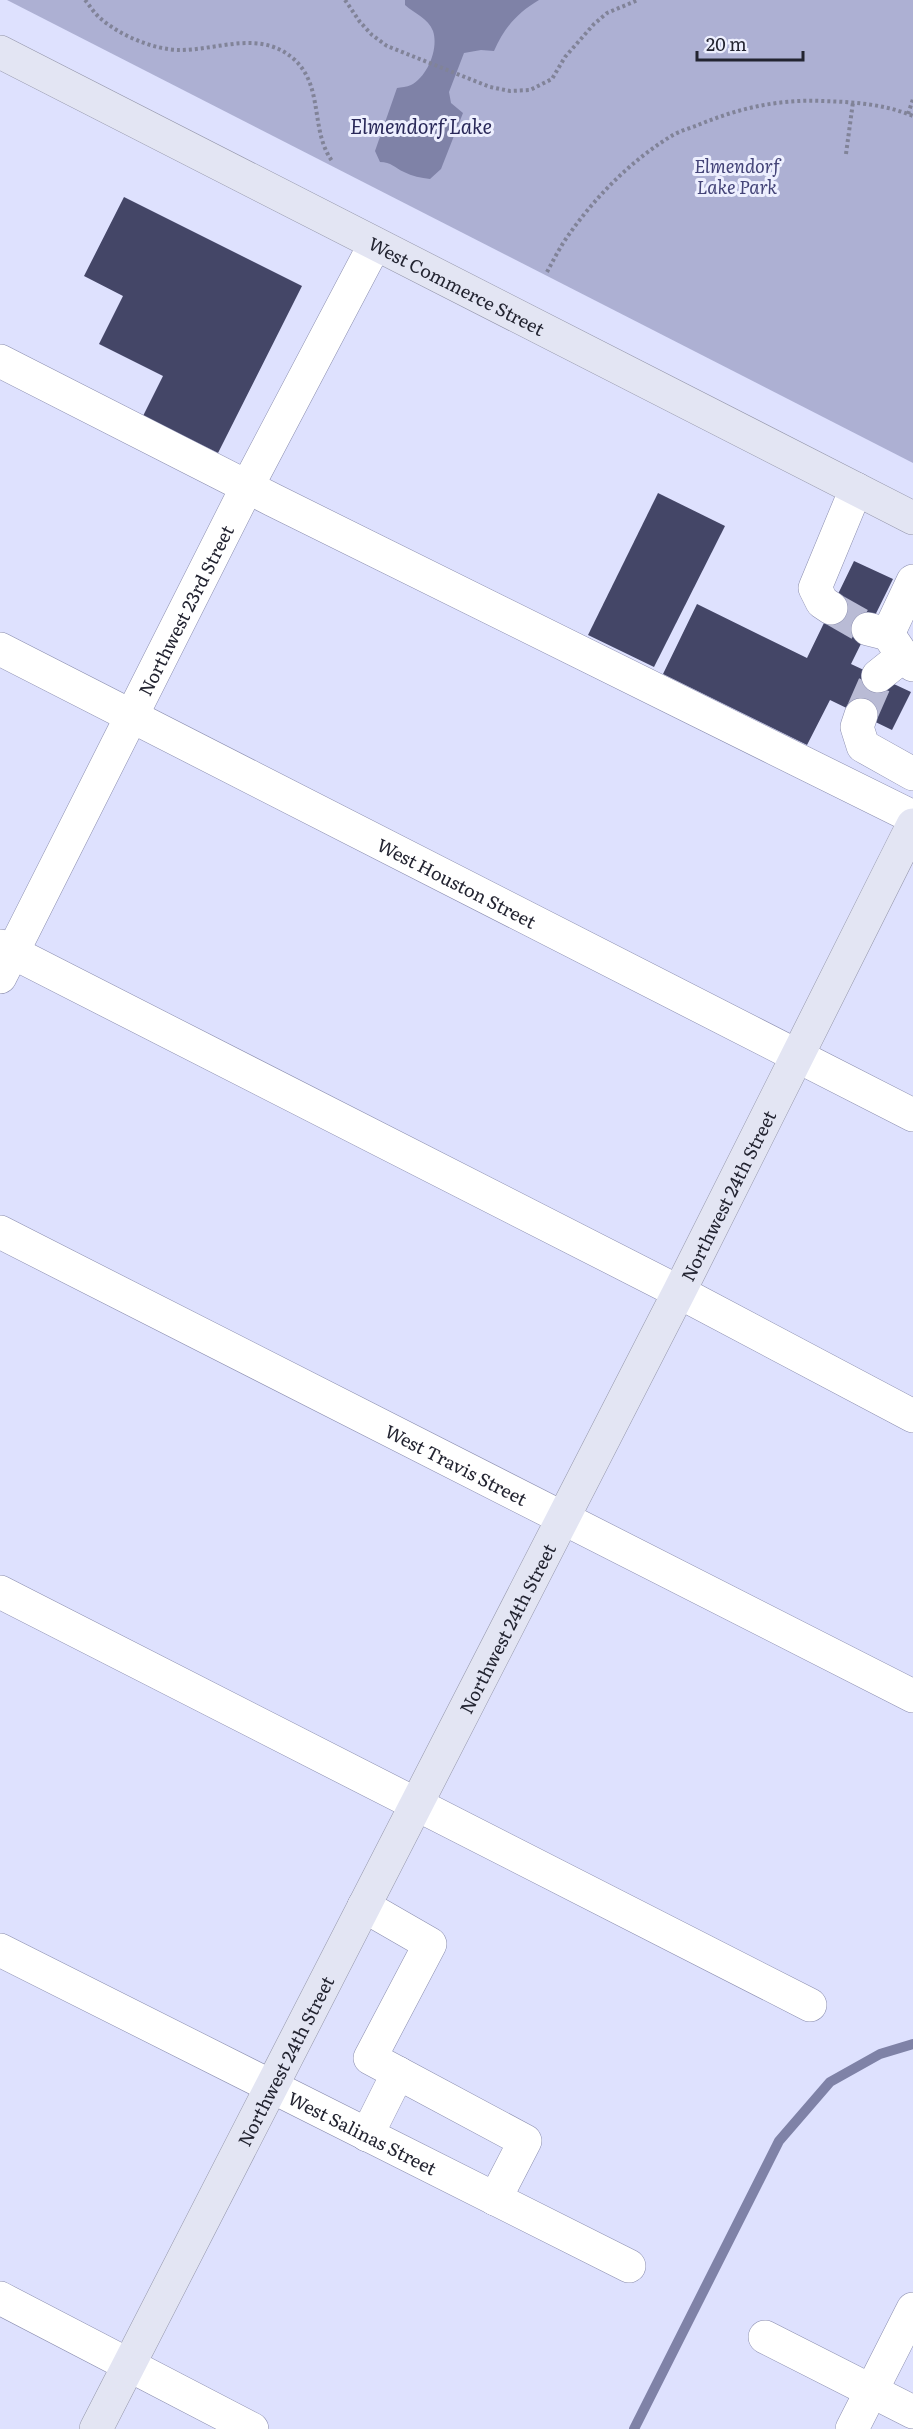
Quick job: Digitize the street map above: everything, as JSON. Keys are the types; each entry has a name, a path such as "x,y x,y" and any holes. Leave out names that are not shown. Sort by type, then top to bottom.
{"main road":[{"name":"West Commerce Street","path":"0,52 913,518"},
{"name":"Northwest 24th Street","path":"96,2429 679,1292 913,825"}],"street":[{"name":"Northwest 23rd Street","path":"4,959 375,244"},
{"path":"0,361 248,487 913,817"},
{"path":"831,608 822,602 815,588 856,489"},
{"path":"878,676 893,646 913,581"},
{"name":"West Houston Street","path":"0,649 913,1116"},
{"path":"861,715 856,727 863,746 913,774"},
{"path":"4,959 679,1292 913,1416"},
{"name":"West Travis Street","path":"0,1232 913,1696"},
{"path":"0,1592 810,2005"},
{"path":"364,1906 430,1944 370,2058 525,2141 495,2199"},
{"name":"West Salinas Street","path":"0,1950 629,2266"},
{"path":"367,2135 398,2073"},
{"path":"0,2298 252,2429"},
{"path":"852,2429 913,2309"},
{"path":"765,2337 913,2412"}],"path":[{"path":"85,0 100,18 126,35 155,45 178,50 260,42 293,59 308,76 315,95 324,150 332,161"},
{"path":"345,0 360,22 387,46 510,91 530,90 552,79 565,57 594,24 607,13 638,0"},
{"path":"547,272 568,235 591,205 630,167 674,135 723,115 766,104 802,100 853,102 885,107 911,115 913,99"},
{"path":"846,154 853,102"}],"green space":[{"name":"Elmendorf Lake Park","path":"7,0 913,0 913,463"}],"water":[{"name":"Elmendorf Lake","path":"405,0 539,0 512,22 494,51 481,50 464,53 449,92 451,103 463,113 441,169 430,179 410,175 390,164 380,162 375,151 397,88 409,86 417,81 427,69 433,54 434,38 431,27 425,19 405,5"}],"building":[{"path":"124,197 302,286 218,453 143,416 163,376 99,344 123,296 84,276"},
{"path":"658,493 725,526 654,667 588,635"},
{"path":"854,561 893,579 851,664 911,692 892,730 830,700 807,745 663,674 697,604 807,658"}],"waterway":[{"path":"634,2429 779,2141 830,2082 880,2054 913,2044"}],"tunnel":[{"path":"831,608 868,629"},
{"path":"861,715 878,676"}]}
